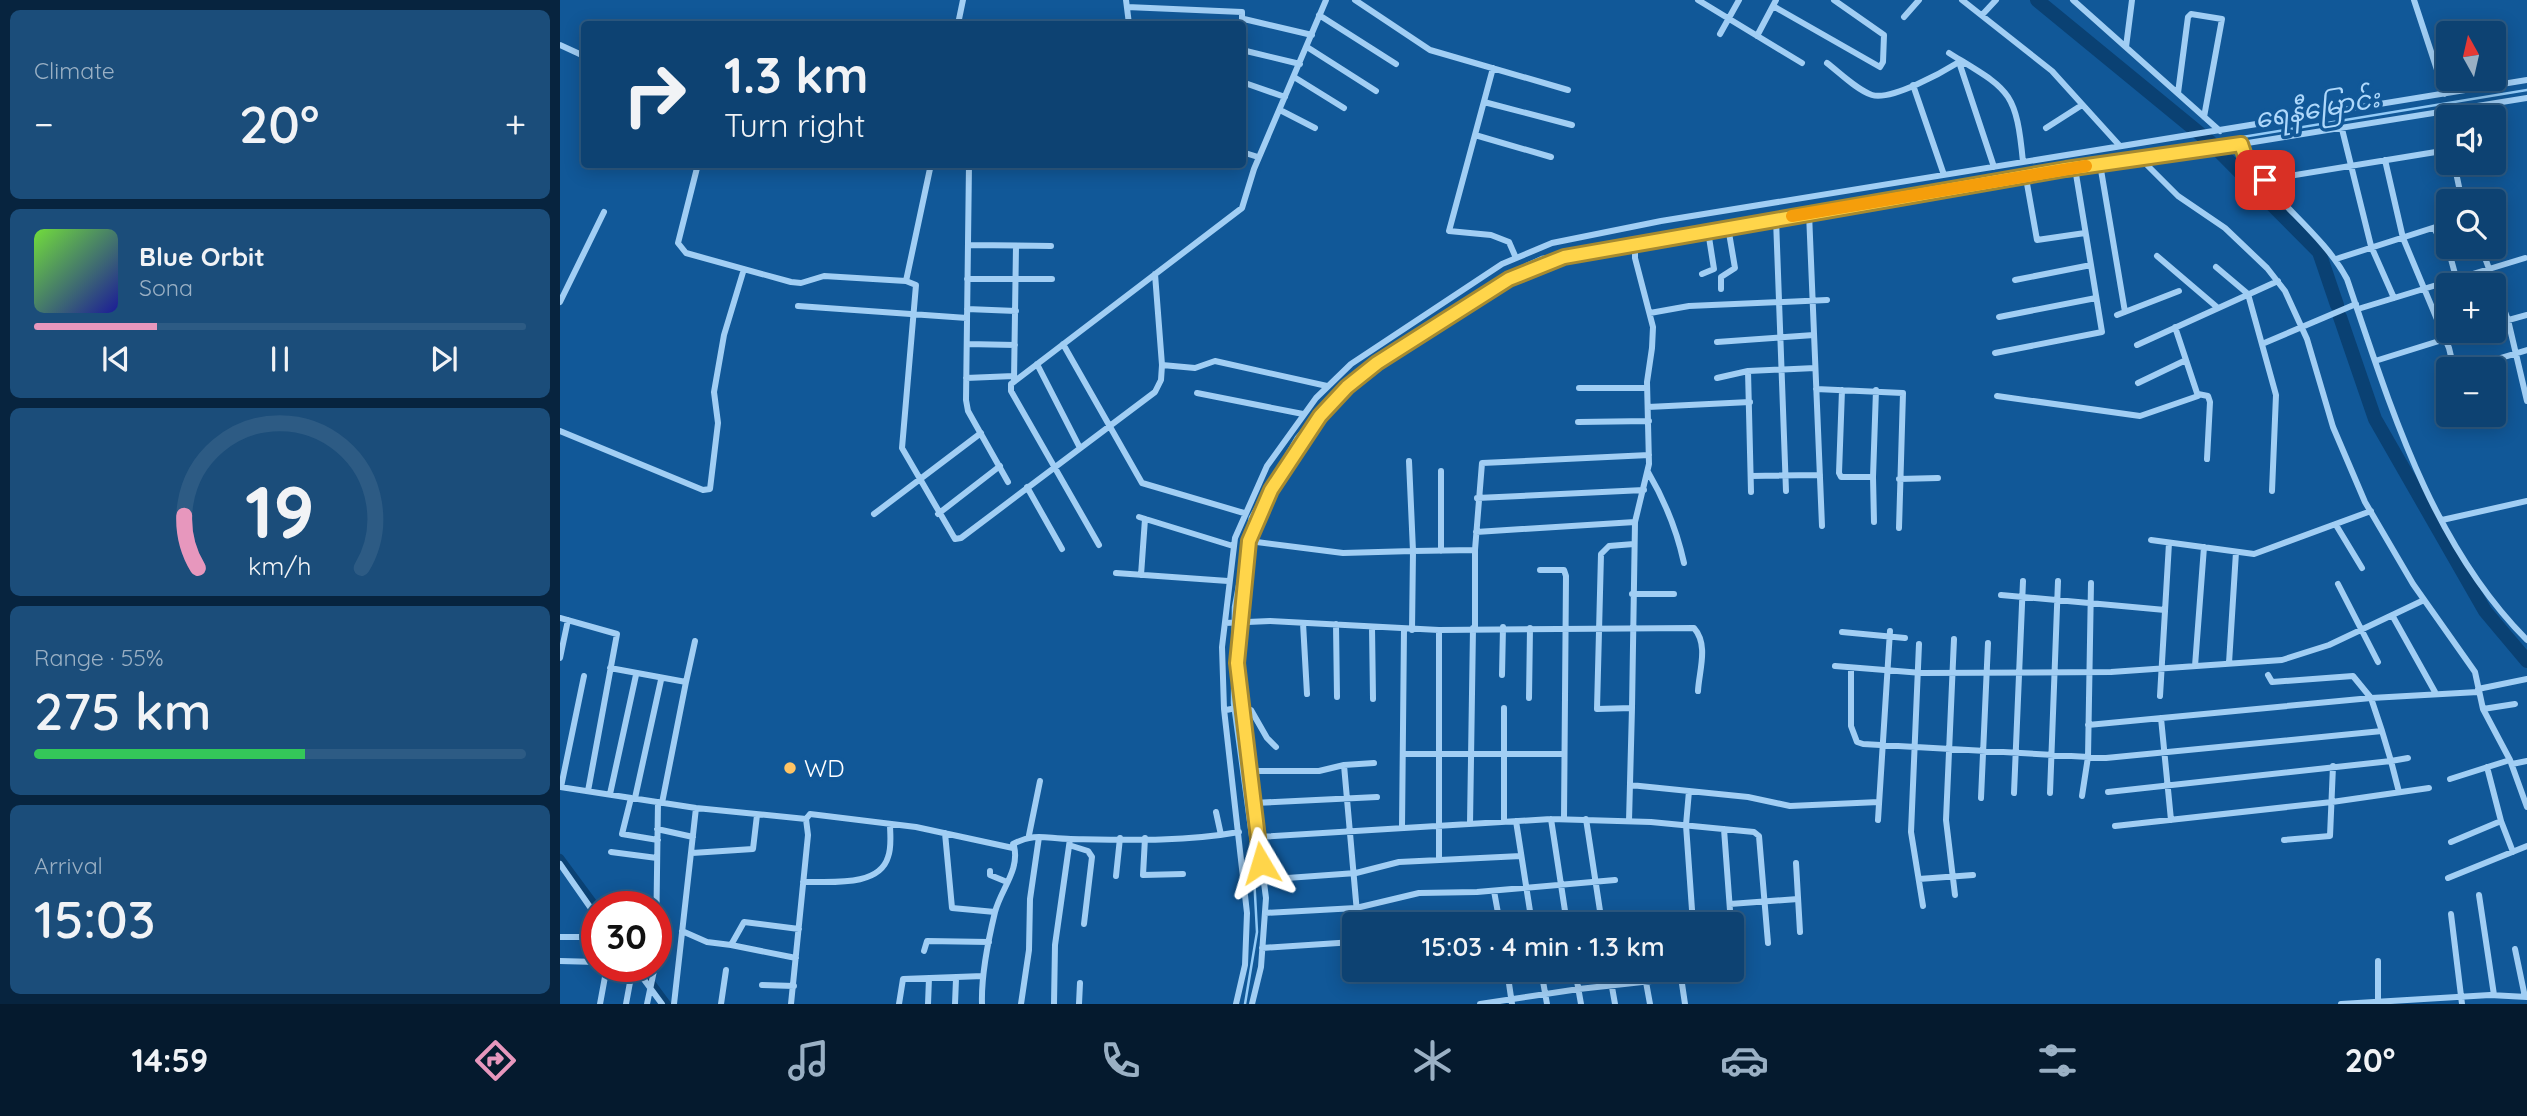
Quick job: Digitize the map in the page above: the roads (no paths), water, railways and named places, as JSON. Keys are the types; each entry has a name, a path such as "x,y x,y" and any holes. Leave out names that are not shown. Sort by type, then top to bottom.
{"street":[{"path":"959,21 963,0"},
{"path":"966,378 1014,378 1037,364 1242,208 1258,158 1326,0"},
{"path":"1355,0 1430,50 1569,90"},
{"path":"1698,0 1801,63"},
{"path":"1720,34 1739,0"},
{"path":"1757,36 1774,3 1880,67 1884,62 1884,34 1834,0"},
{"path":"1904,17 1919,0"},
{"path":"1962,0 2052,71 2119,145"},
{"path":"1982,15 1996,0"},
{"path":"2073,0 2220,131"},
{"path":"2126,47 2132,0"},
{"path":"2414,0 2445,94"},
{"path":"1129,21 1126,3 1242,12 1244,19 1312,35"},
{"path":"2178,93 2188,17 2191,14 2222,19 2204,117"},
{"path":"1319,15 1396,64"},
{"path":"560,45 581,55"},
{"path":"1307,47 1376,91"},
{"path":"1246,51 1300,64"},
{"path":"1949,53 1993,79 2008,93 2019,120 2023,162"},
{"path":"1827,63 1874,95 1913,85 1963,63"},
{"path":"1963,63 1994,167"},
{"path":"1493,68 1450,231 1491,235 1508,242 1516,258"},
{"path":"1294,77 1344,108"},
{"path":"2436,114 2075,168 1564,257 1509,279 1385,357 1347,387 1320,416 1271,490 1249,541 1237,663 1265,913 1262,948 1251,1004 1237,1001 1247,939 1247,880 1222,678 1233,546 1244,513 1266,466 1303,414 1327,386 1375,348 1516,258 1552,243 1640,225 2527,80"},
{"path":"1246,83 1286,97"},
{"path":"1913,85 1944,175"},
{"path":"2491,105 2527,98"},
{"path":"1484,102 1572,125"},
{"path":"2046,128 2082,105"},
{"path":"1280,110 1315,128"},
{"path":"2342,129 2371,246 2394,298"},
{"path":"1475,135 1551,157"},
{"path":"2241,144 2246,159 2336,259 2390,406 2442,520 2474,580 2527,640"},
{"path":"2127,145 2129,160"},
{"path":"2265,180 2436,152"},
{"path":"1246,154 1258,158"},
{"path":"2142,160 2178,197 2225,228 2278,281 2302,328 2333,427 2371,511 2424,600 2475,672 2483,709 2511,762 2526,802"},
{"path":"2385,160 2403,238 2436,321"},
{"path":"2100,164 2125,312"},
{"path":"697,168 677,243 686,253 791,282 802,283 824,276 906,281 916,285 902,448 951,536 961,538 1154,392 1161,380 1162,365 1155,274"},
{"path":"906,281 930,168"},
{"path":"969,168 967,406 1008,482"},
{"path":"1995,353 2102,332 2075,168"},
{"path":"2025,178 2037,240 2085,233"},
{"path":"560,302 604,212"},
{"path":"1809,213 1822,526"},
{"path":"1776,219 1786,491"},
{"path":"1721,289 1721,276 1735,268 1728,227"},
{"path":"2336,259 2434,228 2451,260 2455,273"},
{"path":"1702,274 1714,269 1708,230"},
{"path":"1629,821 1635,522 1648,471 1647,388 1653,348 1650,313 1638,270 1635,244"},
{"path":"968,245 1051,246"},
{"path":"1016,246 1014,378 1011,391 1099,545"},
{"path":"2157,256 2218,308"},
{"path":"2478,273 2525,258"},
{"path":"2486,259 2508,320 2527,401"},
{"path":"2015,279 2091,265"},
{"path":"2216,267 2248,294 2276,395 2272,491"},
{"path":"560,431 703,489 710,489 718,423 714,392 724,335 744,269"},
{"path":"967,279 1052,279"},
{"path":"2137,345 2278,281"},
{"path":"2262,344 2339,311 2436,286"},
{"path":"2117,315 2179,291"},
{"path":"1999,317 2096,298"},
{"path":"1650,313 1689,306 1828,300"},
{"path":"798,306 913,317 967,318"},
{"path":"967,309 1016,311"},
{"path":"2508,320 2527,315"},
{"path":"2175,327 2199,394"},
{"path":"1717,342 1814,335"},
{"path":"2375,361 2436,341"},
{"path":"967,344 1015,345"},
{"path":"1063,344 1142,484 1244,513"},
{"path":"1375,348 1385,357"},
{"path":"2503,357 2527,350"},
{"path":"2138,383 2186,360"},
{"path":"1162,365 1195,368 1215,361 1327,386"},
{"path":"1037,364 1080,448"},
{"path":"1717,378 1748,371 1815,368"},
{"path":"1748,371 1751,492"},
{"path":"1579,388 1647,388"},
{"path":"1816,389 1903,393 1899,528"},
{"path":"1842,390 1839,475 1873,477"},
{"path":"1874,522 1877,390"},
{"path":"1197,393 1303,414"},
{"path":"1997,396 2140,416 2199,394 2208,396 2207,459"},
{"path":"1648,407 1750,402"},
{"path":"1578,422 1649,421"},
{"path":"874,514 981,433"},
{"path":"1470,824 1475,550 1477,498 1482,463 1649,455"},
{"path":"1409,461 1413,551 1412,629"},
{"path":"938,513 1000,466"},
{"path":"1441,471 1441,551"},
{"path":"1648,471 1670,522 1676,529 1684,563"},
{"path":"1751,476 1820,475"},
{"path":"1899,479 1938,478"},
{"path":"1027,487 1062,549"},
{"path":"1477,498 1644,489"},
{"path":"2442,520 2527,502"},
{"path":"2151,540 2255,554 2270,551 2371,511"},
{"path":"1140,575 1142,518 1233,546"},
{"path":"1476,532 1635,522"},
{"path":"2336,525 2362,568"},
{"path":"1249,541 1343,553 1475,550"},
{"path":"2160,696 2169,542"},
{"path":"1632,708 1597,709 1601,553 1609,547 1634,544"},
{"path":"2195,666 2204,547"},
{"path":"2229,663 2236,551"},
{"path":"1540,570 1566,572 1564,819"},
{"path":"1116,573 1228,581"},
{"path":"2014,793 2022,672 2023,580"},
{"path":"2050,793 2058,581"},
{"path":"2082,796 2088,757 2091,583"},
{"path":"2338,584 2378,662"},
{"path":"1632,594 1675,594"},
{"path":"2001,595 2165,610"},
{"path":"1835,666 1919,673 2090,672 2296,657 2424,600"},
{"path":"2392,615 2435,692"},
{"path":"560,658 564,619 617,634 588,791"},
{"path":"1226,623 1336,624 1439,630 1503,627 1694,628 1698,631 1703,662 1698,691"},
{"path":"1303,623 1307,694"},
{"path":"1336,624 1337,697"},
{"path":"1372,627 1373,699"},
{"path":"1502,675 1503,627"},
{"path":"1529,698 1530,628"},
{"path":"1402,828 1404,629"},
{"path":"1439,630 1439,859"},
{"path":"1842,632 1890,634 1905,638"},
{"path":"1878,820 1890,634"},
{"path":"1954,639 1946,820 1955,895"},
{"path":"657,891 660,803 695,640"},
{"path":"1981,798 1988,643"},
{"path":"1919,645 1911,832 1923,906"},
{"path":"610,668 662,680 685,682"},
{"path":"1851,668 1853,732 1857,742 2088,757 2382,731"},
{"path":"610,794 636,675"},
{"path":"2268,675 2272,682 2353,676 2371,698 2399,792"},
{"path":"584,676 560,787 696,808 890,825 1015,850"},
{"path":"2088,725 2478,690 2527,679"},
{"path":"658,839 622,834 662,680"},
{"path":"2483,709 2515,704"},
{"path":"1226,709 1241,707 1251,710 1267,738 1276,747"},
{"path":"1504,708 1504,822"},
{"path":"2161,718 2171,820"},
{"path":"1403,754 1564,754"},
{"path":"2108,792 2408,758"},
{"path":"2450,779 2487,767 2527,761"},
{"path":"1250,771 1319,771 1344,765 1374,763"},
{"path":"1344,765 1356,873 1356,912"},
{"path":"2284,840 2330,836 2333,766"},
{"path":"2487,767 2501,821 2513,852"},
{"path":"982,1004 995,912 1007,882 1015,850 1029,835 1040,781"},
{"path":"1630,785 1790,806 1879,802"},
{"path":"2115,826 2332,802 2428,788"},
{"path":"1689,791 1686,825 1692,912"},
{"path":"1254,803 1377,797"},
{"path":"674,1004 696,808"},
{"path":"1216,812 1221,835"},
{"path":"692,853 753,849 757,815"},
{"path":"791,1004 807,817"},
{"path":"1551,819 1565,912"},
{"path":"1258,837 1551,819 1629,821 1754,832 1759,836 1768,943"},
{"path":"1586,819 1600,912"},
{"path":"1516,821 1530,912"},
{"path":"2451,842 2501,821"},
{"path":"803,882 861,880 877,872 887,861 890,825"},
{"path":"657,829 693,837"},
{"path":"1724,829 1730,912"},
{"path":"1029,835 1071,843 1240,836"},
{"path":"945,837 952,908 995,912"},
{"path":"1021,1004 1029,950 1030,899 1039,838"},
{"path":"1116,876 1120,840"},
{"path":"1145,841 1144,876 1183,874"},
{"path":"1071,843 1088,851 1092,857 1084,924"},
{"path":"1054,1004 1055,945 1071,843"},
{"path":"2448,878 2527,846"},
{"path":"1242,850 1259,848"},
{"path":"611,852 657,858"},
{"path":"1247,880 1356,873 1399,862 1521,856"},
{"path":"1796,863 1800,932"},
{"path":"560,864 581,894"},
{"path":"989,871 990,875 1007,882"},
{"path":"1919,879 1973,875"},
{"path":"1265,913 1356,908 1404,894 1494,891 1615,880"},
{"path":"1494,891 1498,912"},
{"path":"2479,895 2491,1004"},
{"path":"1730,904 1798,899"},
{"path":"2451,914 2461,1000"},
{"path":"732,945 744,922 799,929"},
{"path":"682,931 707,942 796,958"},
{"path":"560,937 581,937"},
{"path":"925,951 928,941 989,942"},
{"path":"1262,948 1342,943"},
{"path":"2344,1004 2461,1000 2492,995 2526,997 2515,949"},
{"path":"560,961 581,962"},
{"path":"2378,961 2378,1003"},
{"path":"721,1004 726,970"},
{"path":"900,1004 903,979 984,976"},
{"path":"928,1004 929,978"},
{"path":"955,1004 956,979"},
{"path":"600,1004 604,982"},
{"path":"626,1004 631,982"},
{"path":"646,982 662,1004"},
{"path":"647,1004 651,982"},
{"path":"1509,982 1512,1002"},
{"path":"1543,982 1547,1004"},
{"path":"1578,982 1581,1004"},
{"path":"1611,982 1615,1004"},
{"path":"1480,1004 1512,1002 1545,994 1646,982 1650,1004"},
{"path":"1682,982 1685,1004"},
{"path":"1079,1004 1080,983"},
{"path":"762,985 794,986"}],"waterway":[{"path":"2037,0 2210,142 2319,252 2337,305"},
{"name":"ရေနီမြောင်း","path":"1245,1004 1257,932 1253,857 1232,703 1233,607 1250,517 1296,437 1345,381 1445,312 1509,272 1542,257 1951,185 2527,90"},
{"path":"2340,317 2375,419 2485,611 2527,661"},
{"path":"560,858 584,891"},
{"path":"651,982 667,1004"}],"place":[{"name":"WD","path":"790,768"}]}
